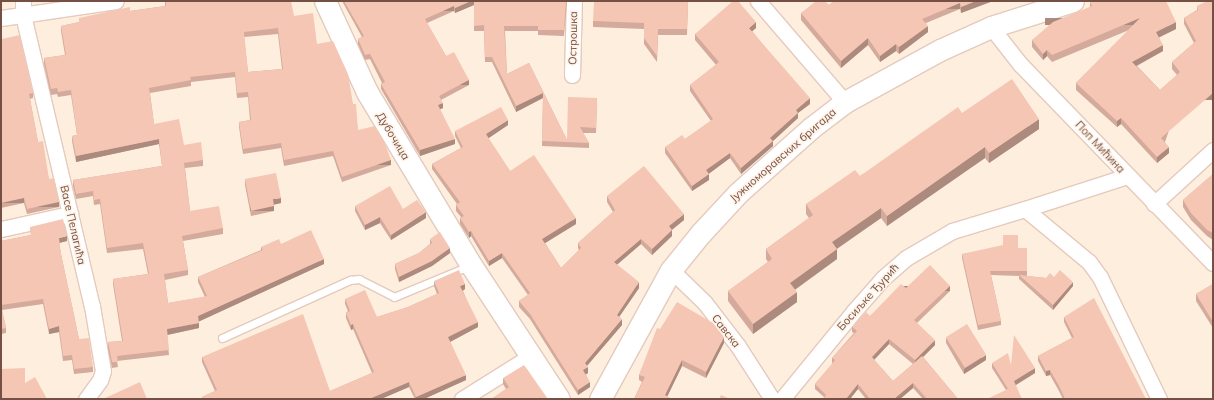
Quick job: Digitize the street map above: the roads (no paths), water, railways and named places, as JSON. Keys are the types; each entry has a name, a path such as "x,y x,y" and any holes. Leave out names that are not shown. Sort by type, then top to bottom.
{"street":[{"path":"1,18 23,8 116,1"},
{"name":"Дубочица","path":"325,1 367,92 471,265 529,357 559,399"},
{"name":"Острошка","path":"572,75 574,1"},
{"path":"758,1 845,102"},
{"name":"Јужноморавских бригада","path":"600,399 671,270 738,192 845,102 940,50 991,27 1073,1"},
{"name":"Васе Пелагића","path":"23,8 92,306 102,371 100,380 86,399"},
{"name":"Поп Мићина","path":"991,27 1020,64 1154,204 1213,263"},
{"path":"1154,204 1213,150"},
{"name":"Босиљке Ђурић","path":"782,399 858,306 906,258 952,231 1127,176"},
{"path":"1025,209 1089,262 1097,272 1159,399"},
{"path":"1,229 70,214"},
{"name":"Савска","path":"671,270 705,303 734,340 757,372 772,399"},
{"path":"462,399 529,357"}],"lane":[{"path":"222,338 350,280 359,279 394,297 471,265"}]}
